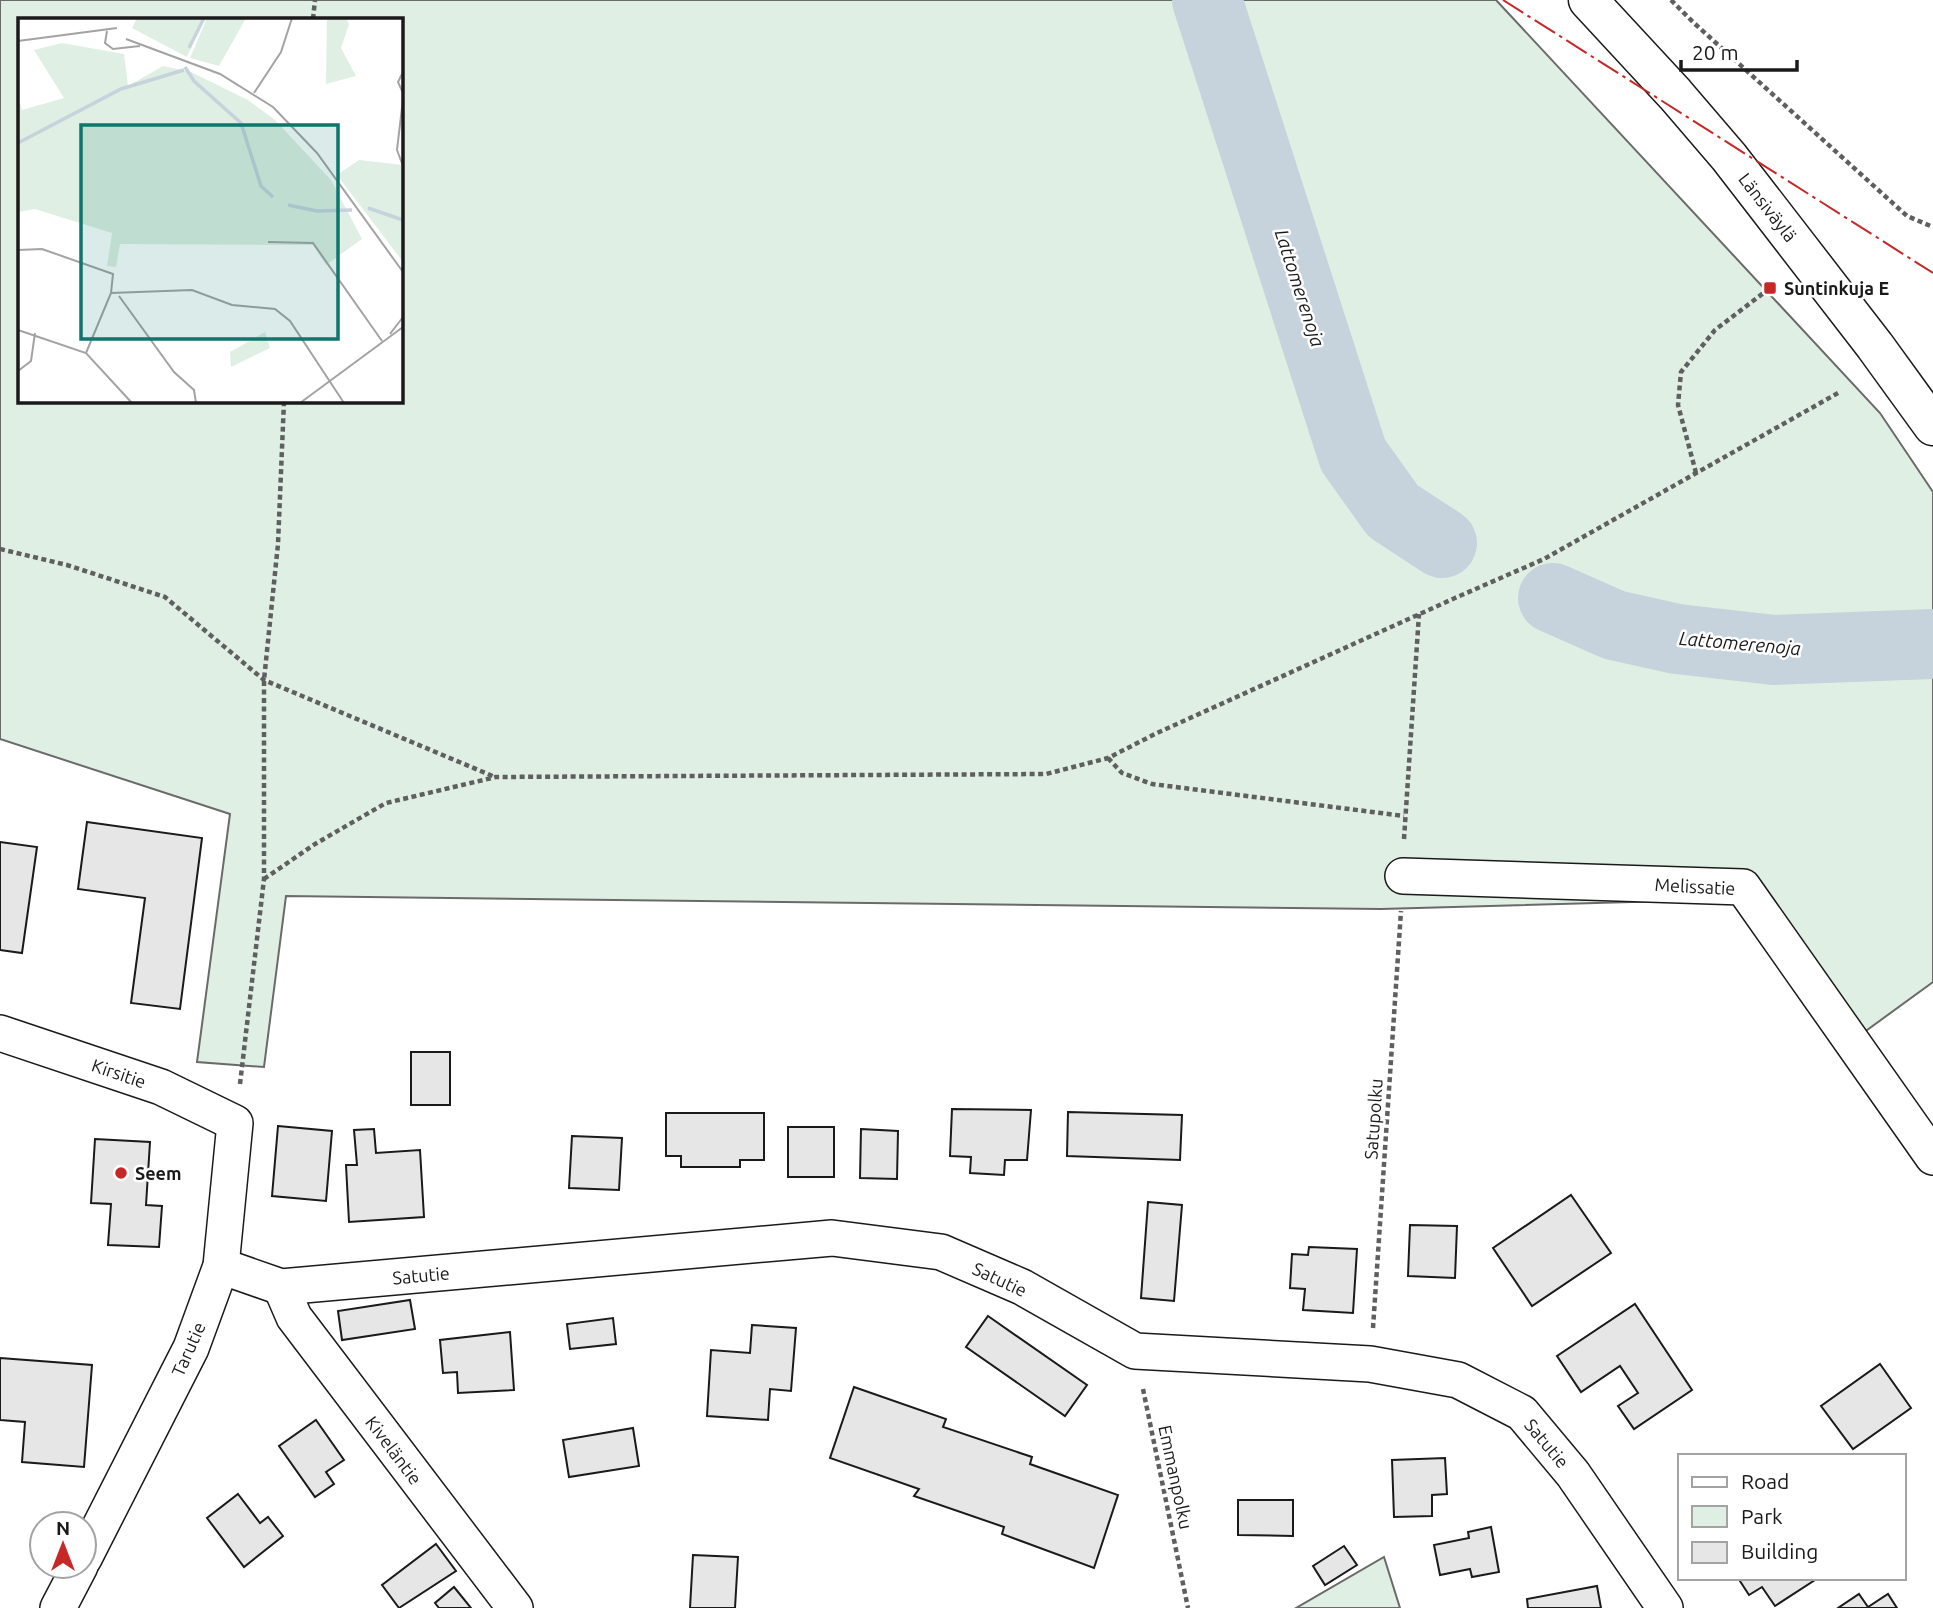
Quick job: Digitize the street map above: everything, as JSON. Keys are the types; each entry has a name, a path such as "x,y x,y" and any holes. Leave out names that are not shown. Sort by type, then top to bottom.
{"main road":[{"name":"Länsiväylä","path":"1588,0 1675,94 1737,167 1933,426"}],"street":[{"name":"Melissatie","path":"1403,876 1743,887 1933,1157"},
{"name":"Kirsitie","path":"0,1033 161,1087 235,1123"},
{"name":"Tarutie","path":"98,1531 191,1348 221,1266 235,1123"},
{"name":"Satutie","path":"221,1266 281,1287 832,1238 941,1252 1022,1287 1135,1351 1370,1364 1458,1380 1522,1413 1573,1474 1665,1608"},
{"name":"Kiveläntie","path":"281,1287 294,1317 514,1608"},
{"path":"58,1608 73,1580"}],"path":[{"path":"313,18 315,0"},
{"path":"1671,0 1907,216 1933,227"},
{"path":"1696,473 1678,405 1681,372 1715,330 1770,288"},
{"path":"264,879 315,844 386,803 496,777 1045,774 1108,758 1157,733 1544,559 1838,393"},
{"path":"235,1123 264,879 264,680 278,544 284,402"},
{"path":"0,549 67,565 165,597 264,680 496,777"},
{"name":"Satupolku","path":"1370,1364 1419,614"},
{"path":"1108,758 1122,772 1152,784 1405,816"},
{"name":"Emmanpolku","path":"1135,1351 1188,1608"}],"green space":[{"path":"0,0 1496,0 1880,413 1933,492 1933,982 1841,1049 1740,899 1381,909 286,896 264,1067 197,1062 230,814 0,739"},
{"path":"1384,1557 1400,1608 1296,1608"}],"building":[{"path":"87,822 202,838 180,1009 131,1003 145,898 78,889"},
{"path":"0,842 37,847 22,953 0,950"},
{"path":"411,1052 450,1052 450,1105 411,1105"},
{"path":"952,1109 1031,1110 1027,1160 1005,1160 1004,1175 970,1173 971,1157 950,1156"},
{"path":"1068,1112 1182,1115 1180,1160 1067,1156"},
{"path":"666,1113 764,1113 764,1160 740,1160 740,1167 681,1167 681,1156 666,1156"},
{"path":"278,1126 332,1131 326,1201 272,1196"},
{"path":"788,1127 834,1127 834,1177 788,1177"},
{"path":"374,1129 376,1153 420,1150 424,1217 349,1222 346,1165 357,1165 354,1130"},
{"path":"861,1129 898,1131 897,1179 860,1178"},
{"path":"572,1136 622,1138 619,1190 569,1188"},
{"name":"Seem","path":"95,1139 150,1142 146,1205 162,1206 159,1247 108,1245 111,1204 91,1203"},
{"path":"1571,1195 1611,1253 1532,1306 1493,1248"},
{"path":"1148,1202 1182,1205 1174,1301 1141,1298"},
{"path":"1410,1225 1457,1226 1455,1278 1408,1276"},
{"path":"1309,1247 1357,1249 1353,1313 1303,1310 1305,1289 1290,1288 1292,1254 1308,1255"},
{"path":"410,1300 415,1329 342,1340 338,1311"},
{"path":"1635,1304 1692,1390 1634,1429 1618,1406 1638,1393 1620,1366 1581,1392 1557,1356"},
{"path":"988,1316 1087,1385 1065,1416 966,1347"},
{"path":"613,1318 616,1344 570,1349 567,1324"},
{"path":"752,1325 796,1328 791,1391 770,1389 768,1420 707,1416 711,1350 750,1353"},
{"path":"510,1332 514,1390 458,1393 457,1372 443,1373 440,1340"},
{"path":"0,1358 92,1365 84,1467 22,1462 25,1422 0,1420"},
{"path":"1880,1364 1911,1408 1853,1449 1821,1406"},
{"path":"854,1387 946,1419 943,1427 1032,1457 1030,1464 1118,1495 1094,1568 1002,1534 1004,1527 914,1496 919,1489 830,1458"},
{"path":"316,1420 344,1460 326,1472 334,1484 315,1497 279,1446"},
{"path":"633,1428 639,1466 569,1477 563,1440"},
{"path":"1445,1458 1447,1494 1432,1495 1432,1516 1394,1517 1392,1460"},
{"path":"238,1494 260,1523 268,1517 283,1536 244,1567 207,1518"},
{"path":"1238,1500 1293,1500 1293,1536 1238,1535"},
{"path":"1491,1527 1499,1572 1472,1577 1470,1569 1440,1575 1434,1545 1469,1538 1468,1532"},
{"path":"436,1544 456,1571 399,1608 382,1585"},
{"path":"1344,1546 1357,1565 1325,1585 1313,1566"},
{"path":"693,1555 738,1557 735,1608 690,1608"},
{"path":"1739,1580 1815,1580 1775,1606 1762,1587 1749,1595"},
{"path":"1597,1586 1601,1608 1528,1608 1527,1599"},
{"path":"454,1587 471,1608 439,1608 435,1603"},
{"path":"1859,1594 1868,1607 1888,1594 1897,1608 1838,1608"}],"waterway":[{"name":"Lattomerenoja","path":"1207,0 1353,455 1393,511 1442,543"},
{"name":"Lattomerenoja","path":"1553,598 1614,625 1677,639 1774,650 1933,644"}],"power":[{"path":"1503,0 1933,273"}],"place":[{"name":"Suntinkuja E","path":"1770,288"},
{"name":"Seem","path":"121,1173"}]}
